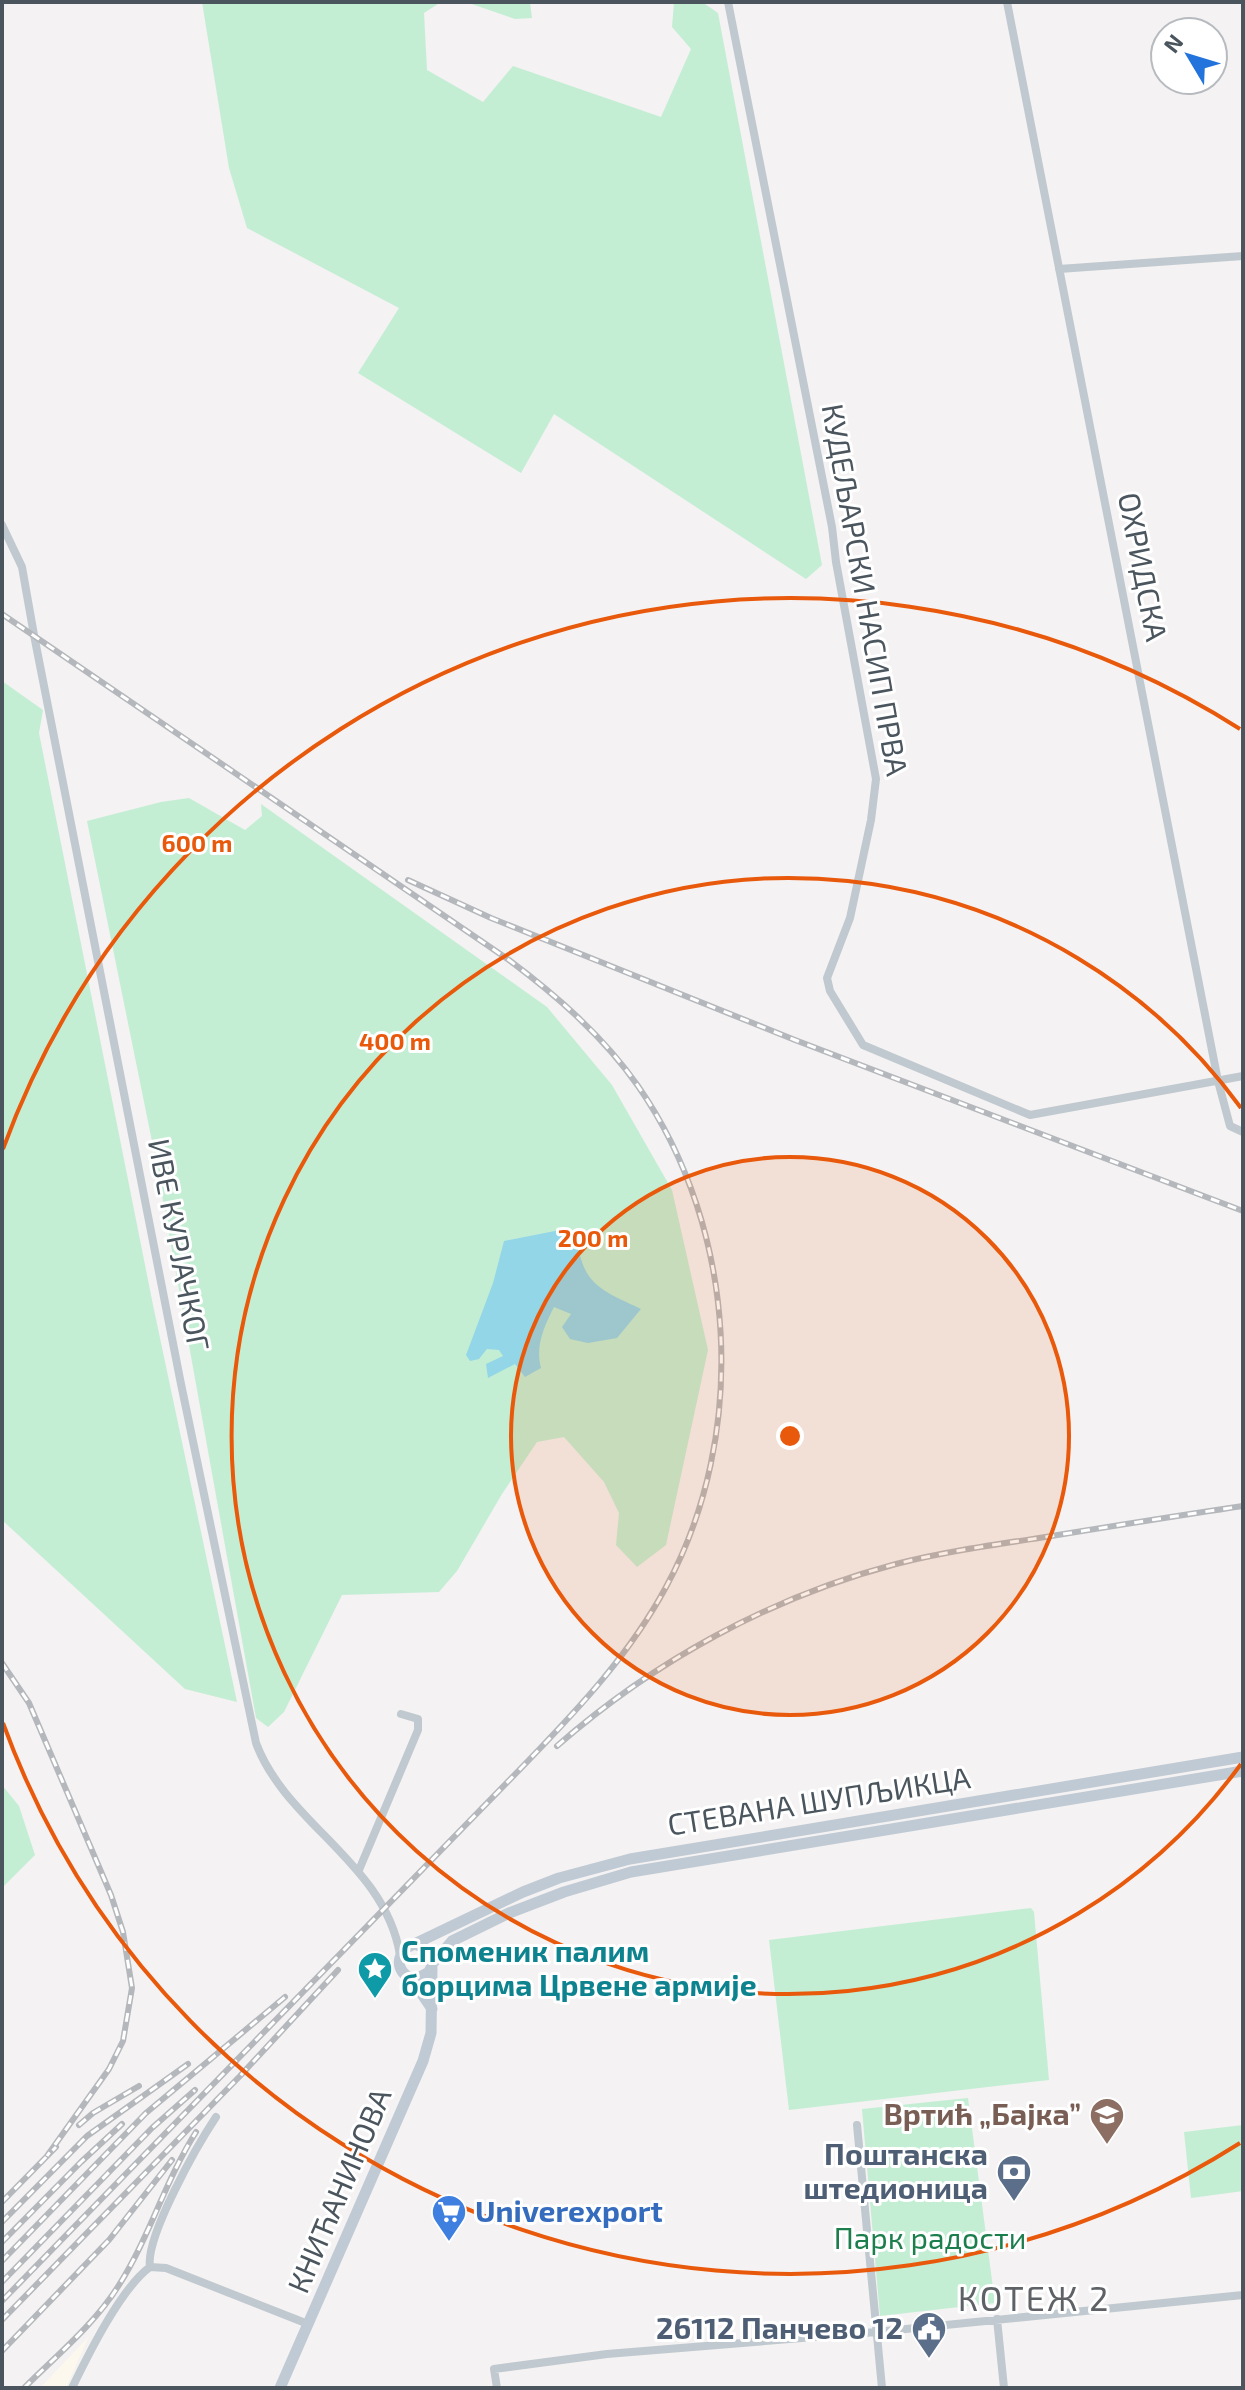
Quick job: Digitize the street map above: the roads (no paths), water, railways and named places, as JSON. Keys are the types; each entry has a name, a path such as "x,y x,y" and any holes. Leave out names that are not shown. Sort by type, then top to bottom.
{"main road":[{"name":"СТЕВАНА ШУПЉИКЦА","path":"416,1945 523,1892 559,1878 630,1859 1243,1757"},
{"name":"СТЕВАНА ШУПЉИКЦА","path":"432,1966 452,1941 509,1913 631,1872 1243,1771"},
{"path":"411,1978 426,1976 432,1966 429,1950 416,1945 406,1948 400,1955 400,1969 411,1978 432,2009"},
{"name":"КНИЋАНИНОВА","path":"280,2388 423,2061 431,2033 432,1966"}],"street":[{"name":"КУДЕЉАРСКИ НАСИП ПРВА","path":"728,2 829,512 876,779 871,820 850,918 827,978 830,991 863,1045 1030,1115 1243,1076"},
{"name":"ОХРИДСКА","path":"1007,2 1218,1081 1230,1126 1243,1132"},
{"path":"1059,269 1243,256"},
{"name":"ИВЕ КУРЈАЧКОГ","path":"2,525 24,572 181,1384 256,1743 263,1764 274,1781 359,1870 395,1933"},
{"path":"359,1870 418,1730 418,1719 401,1714"},
{"path":"395,1933 416,1945"},
{"path":"395,1933 400,1955"},
{"path":"72,2388 100,2333 134,2283 150,2267 150,2252 167,2208 216,2117"},
{"path":"857,2125 882,2388"},
{"path":"150,2267 166,2268 308,2324"},
{"path":"497,2388 494,2369 621,2353 876,2332 1243,2295"},
{"path":"997,2319 1004,2388"}],"water":[{"path":"560,1230 572,1238 587,1273 597,1285 641,1309 617,1338 588,1343 570,1339 562,1327 571,1314 554,1307 540,1344 541,1368 525,1377 515,1364 488,1378 486,1364 503,1356 499,1350 487,1349 479,1359 470,1361 466,1355 493,1283 504,1241"}],"railway":[{"path":"2,614 509,960 594,1034 638,1086 671,1143 696,1204 713,1267 721,1333 720,1399 711,1464 693,1527 666,1587 620,1658 527,1762 2,2301"},
{"path":"408,880 491,918 795,1040 1243,1211"},
{"path":"557,1746 633,1686 674,1660 759,1614 804,1594 896,1564 950,1552 1243,1506"},
{"path":"2,1663 29,1703 111,1895 123,1932 132,1988 123,2041 109,2069 47,2156"},
{"path":"2,2320 240,2076 338,1970"},
{"path":"2,2261 146,2113 285,1997"},
{"path":"2,2222 87,2136 188,2064"},
{"path":"79,2125 93,2113 139,2086"},
{"path":"2,2282 152,2128 195,2090"},
{"path":"2,2242 122,2124"},
{"path":"24,2388 87,2326 119,2285 196,2132"},
{"path":"2,2202 56,2147"},
{"path":"2,2351 109,2240 172,2160"}],"place":[{"name":"Споменик палим борцима Црвене армије","path":"375,2000"},
{"name":"Вртић „Бајка”","path":"1107,2146"},
{"name":"Поштанска штедионица","path":"1014,2203"},
{"name":"Univerexport","path":"449,2243"},
{"name":"26112 Панчево 12","path":"929,2360"}],"district":[{"name":"КОТЕЖ 2","path":"1034,2299"}],"park label":[{"name":"Парк радости","path":"930,2239"}]}
